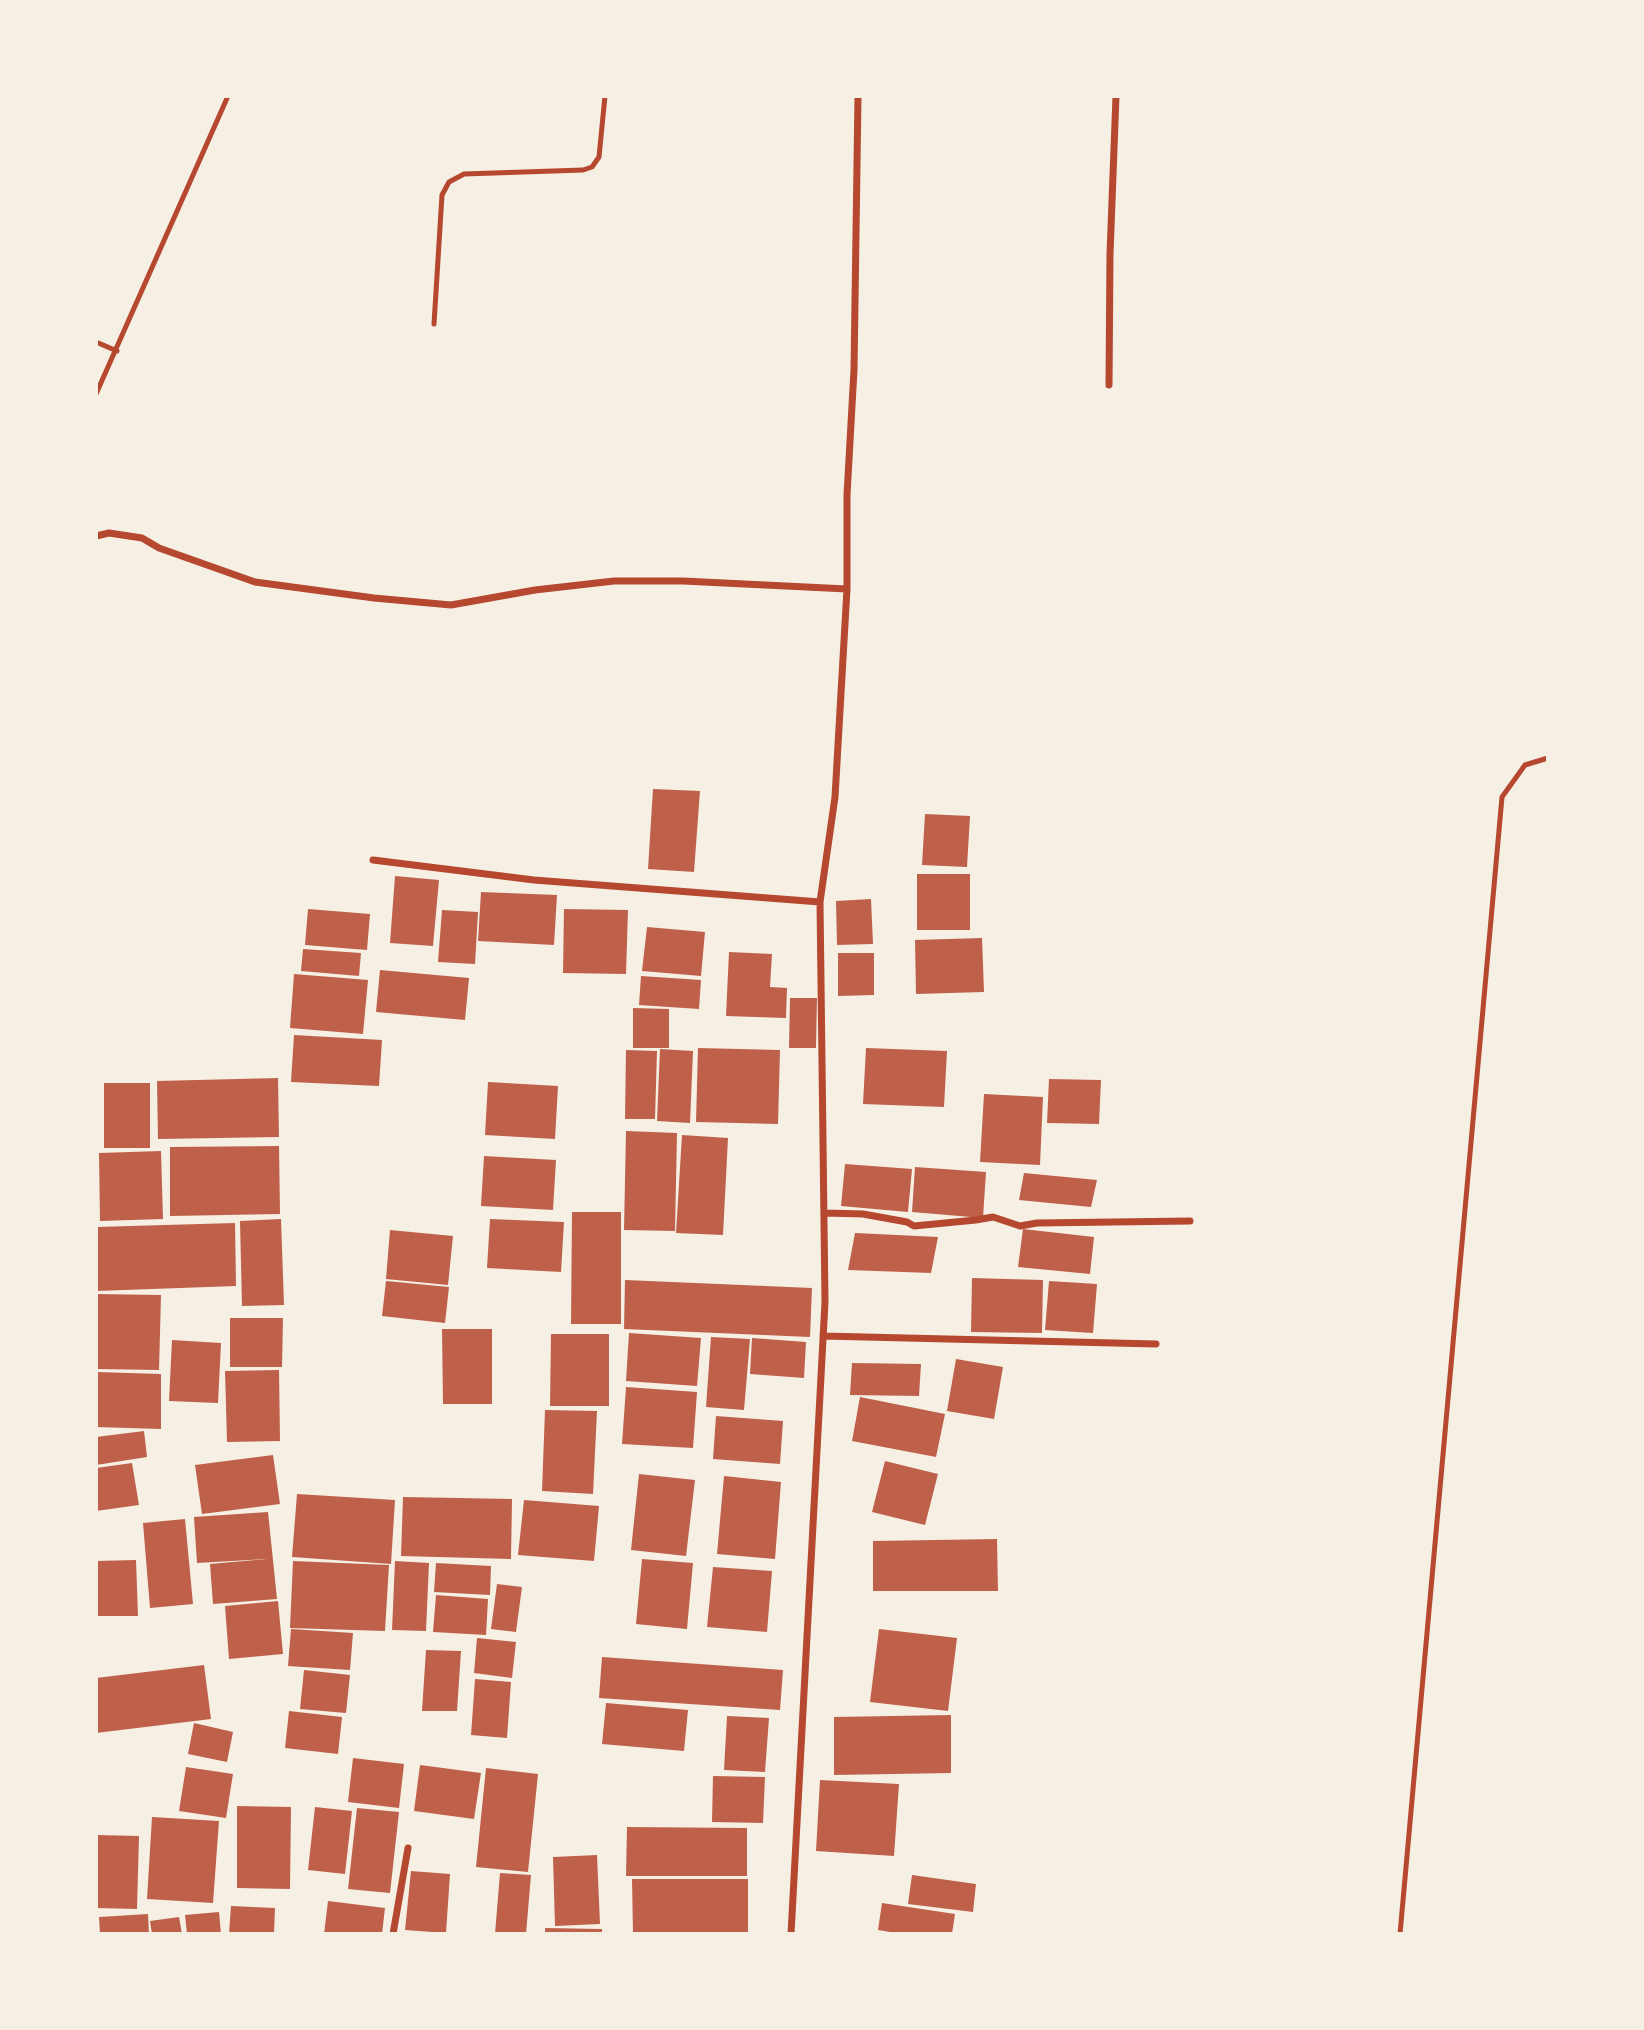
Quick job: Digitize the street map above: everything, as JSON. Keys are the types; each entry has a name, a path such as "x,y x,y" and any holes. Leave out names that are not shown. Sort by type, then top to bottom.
{"street":[{"path":"791,1934 823,1336 825,1213 820,902 835,797 847,589 858,96"},
{"path":"1109,385 1110,254 1116,96"},
{"path":"96,536 109,533 142,538 159,548 255,582 451,605 535,590 614,581 683,581 847,589"},
{"path":"373,860 534,880 820,902"},
{"path":"825,1213 863,1214 907,1222 914,1226 993,1217 1020,1226 1037,1223 1190,1221"},
{"path":"823,1336 1156,1344"},
{"path":"393,1934 408,1848"}],"lane":[{"path":"96,394 228,96"},
{"path":"434,324 442,195 449,182 464,174 583,170 592,167 599,157 605,96"},
{"path":"96,342 117,351"},
{"path":"1400,1934 1502,797 1525,765 1548,758"}],"building":[{"path":"653,789 700,791 694,872 648,869"},
{"path":"925,814 970,816 967,867 922,865"},
{"path":"917,874 970,874 970,930 917,930"},
{"path":"395,876 439,880 433,946 390,943"},
{"path":"481,892 557,895 554,945 478,941"},
{"path":"871,899 873,944 837,945 836,901"},
{"path":"308,909 370,914 367,950 305,945"},
{"path":"564,909 628,910 626,974 563,973"},
{"path":"442,910 478,912 475,964 438,962"},
{"path":"647,927 705,932 701,976 642,971"},
{"path":"982,938 984,992 916,994 915,940"},
{"path":"303,949 361,953 359,976 301,971"},
{"path":"729,952 772,954 770,987 787,988 786,1018 726,1016"},
{"path":"838,953 874,953 874,995 838,996"},
{"path":"380,970 469,978 465,1020 376,1012"},
{"path":"294,974 368,980 363,1034 290,1028"},
{"path":"641,976 701,980 699,1009 639,1005"},
{"path":"790,998 817,998 816,1048 789,1048"},
{"path":"633,1008 669,1009 669,1048 633,1048"},
{"path":"294,1035 382,1040 379,1086 291,1082"},
{"path":"698,1048 780,1050 778,1124 696,1122"},
{"path":"866,1048 947,1051 944,1107 863,1104"},
{"path":"660,1049 693,1051 690,1123 657,1121"},
{"path":"626,1050 657,1051 655,1119 625,1119"},
{"path":"278,1078 279,1137 158,1139 157,1081"},
{"path":"1049,1079 1101,1080 1099,1124 1047,1123"},
{"path":"488,1082 558,1086 555,1139 485,1135"},
{"path":"104,1083 150,1083 150,1148 104,1148"},
{"path":"984,1094 1043,1097 1040,1165 980,1162"},
{"path":"626,1131 677,1133 675,1231 624,1230"},
{"path":"682,1135 728,1138 723,1235 676,1233"},
{"path":"279,1146 280,1214 170,1216 170,1147"},
{"path":"161,1151 163,1219 100,1221 99,1153"},
{"path":"484,1156 556,1160 553,1210 481,1206"},
{"path":"845,1164 912,1169 908,1212 841,1206"},
{"path":"915,1167 986,1172 983,1218 912,1212"},
{"path":"1024,1173 1097,1180 1091,1207 1019,1200"},
{"path":"572,1212 621,1212 621,1324 571,1324"},
{"path":"281,1219 284,1305 242,1306 240,1221"},
{"path":"490,1219 564,1222 561,1272 487,1268"},
{"path":"235,1223 236,1286 96,1291 96,1227"},
{"path":"1023,1229 1094,1237 1090,1274 1018,1267"},
{"path":"390,1230 453,1236 448,1285 386,1279"},
{"path":"855,1233 938,1237 931,1273 848,1270"},
{"path":"972,1278 1043,1280 1042,1333 971,1332"},
{"path":"625,1280 812,1288 810,1337 624,1329"},
{"path":"386,1281 449,1287 445,1323 382,1316"},
{"path":"1049,1281 1097,1284 1093,1333 1045,1330"},
{"path":"96,1294 161,1295 159,1370 96,1369"},
{"path":"230,1318 283,1318 282,1367 230,1367"},
{"path":"442,1329 492,1329 492,1404 443,1404"},
{"path":"629,1333 701,1338 697,1386 626,1381"},
{"path":"551,1334 609,1334 609,1406 550,1406"},
{"path":"711,1337 750,1339 744,1410 706,1407"},
{"path":"752,1338 806,1342 804,1378 750,1374"},
{"path":"172,1340 221,1343 218,1403 169,1401"},
{"path":"956,1359 1003,1367 994,1419 947,1411"},
{"path":"852,1363 921,1364 919,1396 850,1395"},
{"path":"279,1370 280,1441 227,1442 225,1371"},
{"path":"96,1372 161,1374 161,1429 96,1427"},
{"path":"626,1387 697,1392 693,1448 622,1444"},
{"path":"860,1397 945,1414 936,1457 852,1441"},
{"path":"545,1410 597,1411 593,1494 542,1491"},
{"path":"716,1416 783,1421 780,1464 713,1459"},
{"path":"144,1431 147,1457 96,1465 96,1437"},
{"path":"273,1455 280,1504 202,1514 195,1465"},
{"path":"885,1461 938,1474 925,1525 872,1512"},
{"path":"132,1463 139,1505 96,1511 96,1468"},
{"path":"639,1474 695,1480 686,1556 631,1550"},
{"path":"724,1476 781,1482 775,1559 717,1554"},
{"path":"297,1494 395,1500 391,1564 292,1557"},
{"path":"403,1497 512,1499 511,1559 401,1556"},
{"path":"524,1500 599,1506 594,1561 518,1555"},
{"path":"268,1512 277,1599 213,1604 210,1564 267,1559 197,1563 194,1517"},
{"path":"185,1519 193,1604 150,1608 143,1523"},
{"path":"997,1539 998,1591 873,1591 873,1541"},
{"path":"642,1559 693,1563 687,1629 636,1624"},
{"path":"136,1560 138,1616 98,1616 96,1561"},
{"path":"293,1561 389,1565 385,1631 290,1628"},
{"path":"395,1561 429,1563 426,1631 392,1630"},
{"path":"436,1563 491,1566 490,1595 434,1592"},
{"path":"713,1567 772,1571 767,1632 707,1627"},
{"path":"497,1584 522,1587 516,1632 491,1629"},
{"path":"436,1595 488,1599 486,1635 433,1632"},
{"path":"278,1601 283,1654 229,1659 225,1606"},
{"path":"291,1629 353,1633 350,1670 288,1666"},
{"path":"879,1629 957,1638 948,1711 870,1702"},
{"path":"477,1638 516,1642 512,1678 474,1673"},
{"path":"426,1650 461,1651 457,1711 422,1711"},
{"path":"602,1657 783,1670 780,1710 599,1698"},
{"path":"204,1665 211,1719 96,1733 96,1678"},
{"path":"304,1670 350,1675 346,1713 300,1709"},
{"path":"475,1679 511,1682 507,1738 471,1735"},
{"path":"606,1703 688,1710 684,1751 602,1744"},
{"path":"289,1711 342,1717 338,1754 285,1748"},
{"path":"951,1715 951,1773 834,1775 834,1717"},
{"path":"727,1716 769,1718 765,1772 724,1770"},
{"path":"194,1723 233,1732 227,1762 188,1754"},
{"path":"353,1758 404,1764 399,1808 348,1802"},
{"path":"420,1765 481,1773 474,1819 414,1811"},
{"path":"186,1767 233,1774 226,1818 179,1811"},
{"path":"486,1768 538,1774 528,1872 476,1867"},
{"path":"713,1776 765,1777 763,1823 712,1822"},
{"path":"820,1780 899,1784 894,1856 816,1851"},
{"path":"237,1806 291,1807 290,1889 237,1888"},
{"path":"315,1807 352,1811 345,1874 308,1870"},
{"path":"357,1808 399,1812 390,1893 348,1889"},
{"path":"152,1817 219,1821 213,1903 147,1899"},
{"path":"627,1827 747,1828 747,1876 626,1876"},
{"path":"96,1835 139,1836 137,1909 96,1908"},
{"path":"597,1855 600,1924 555,1926 553,1857"},
{"path":"411,1871 450,1874 446,1933 405,1930"},
{"path":"500,1873 531,1875 526,1934 495,1934"},
{"path":"912,1875 976,1884 973,1912 908,1904"},
{"path":"632,1879 748,1879 748,1934 633,1934"},
{"path":"328,1901 385,1908 382,1934 324,1934"},
{"path":"882,1903 955,1914 952,1934 902,1934 878,1930"},
{"path":"231,1906 275,1908 274,1934 229,1934"},
{"path":"219,1912 221,1934 187,1934 185,1915"},
{"path":"148,1914 149,1934 100,1934 99,1917"},
{"path":"179,1917 182,1934 152,1934 150,1921"},
{"path":"545,1928 602,1929 602,1934 545,1934"}]}
